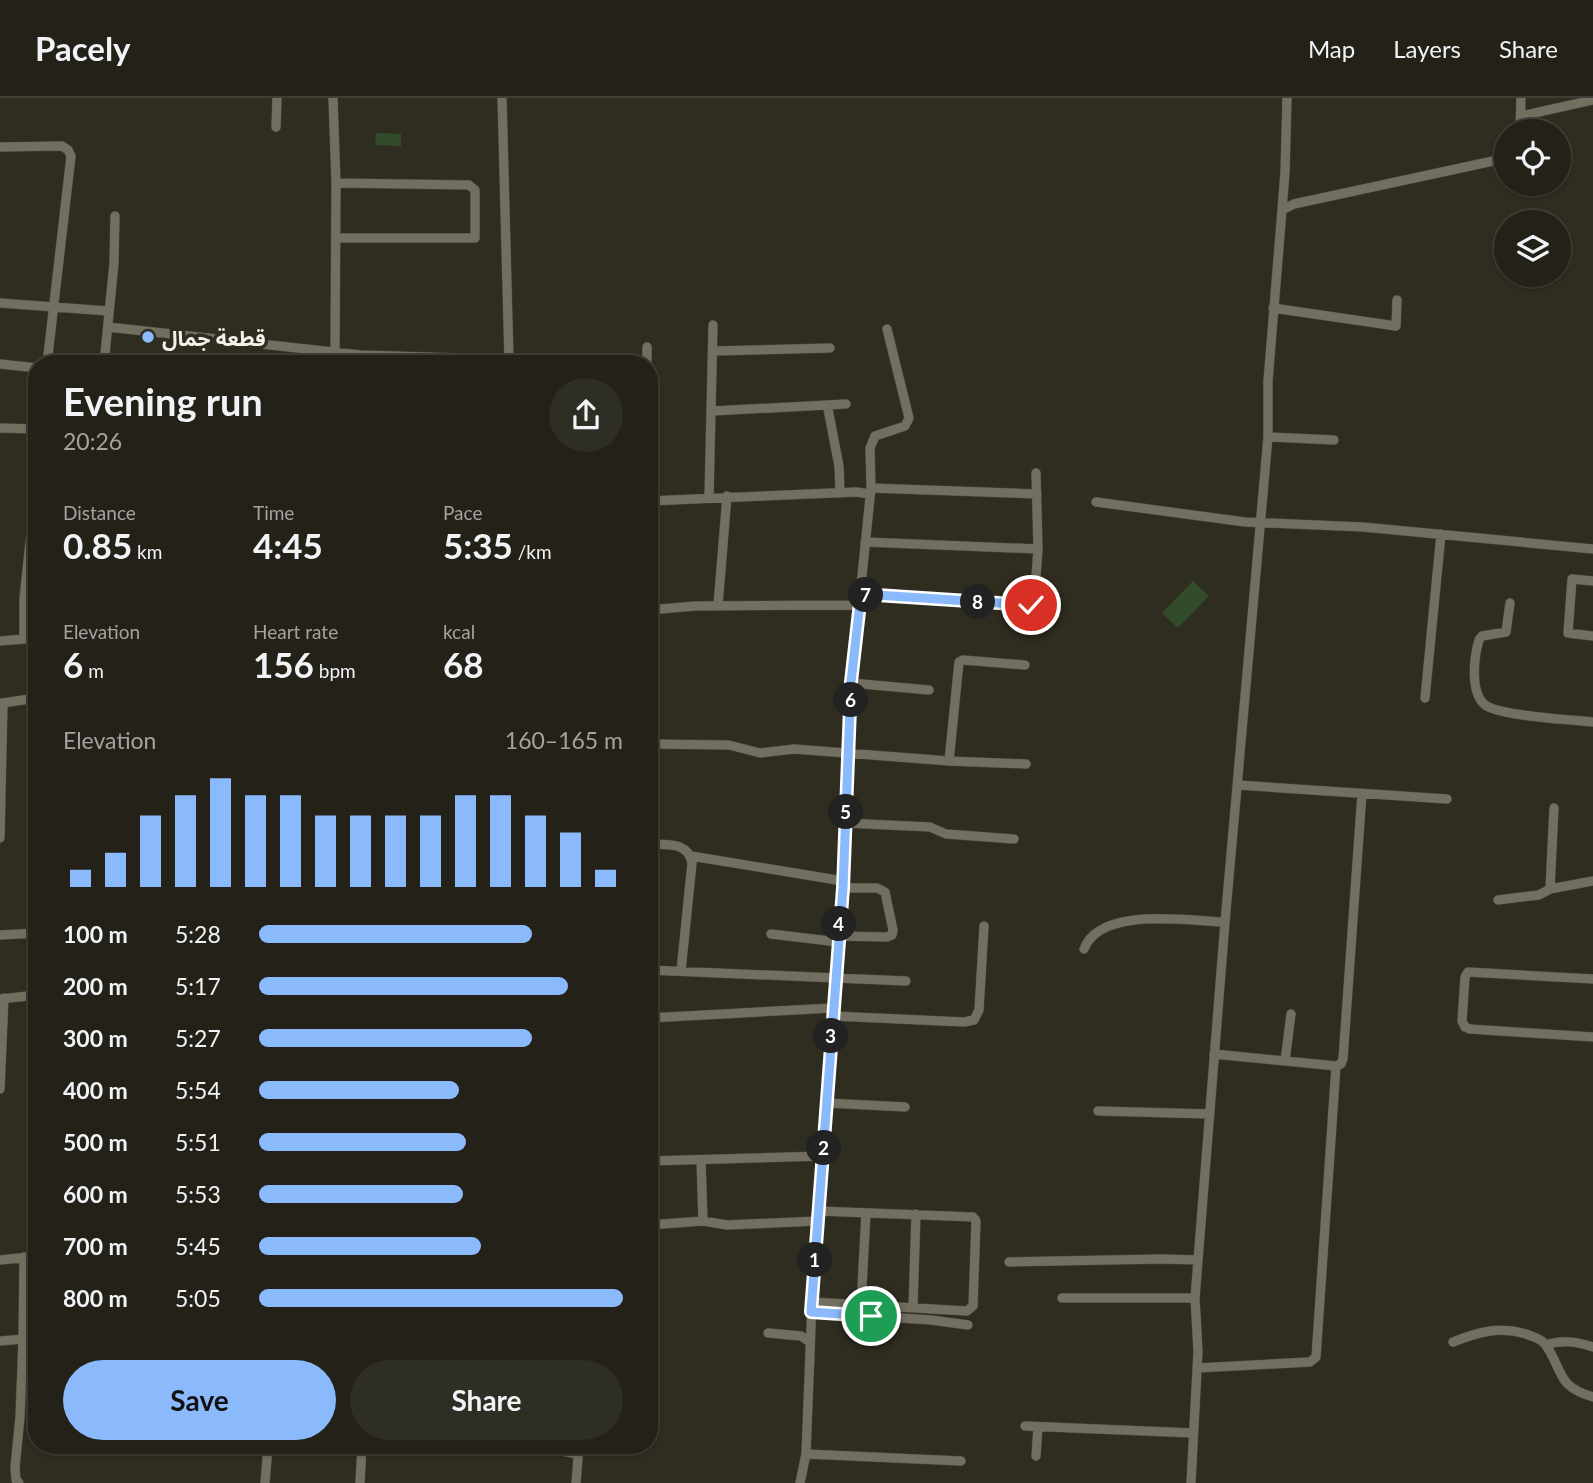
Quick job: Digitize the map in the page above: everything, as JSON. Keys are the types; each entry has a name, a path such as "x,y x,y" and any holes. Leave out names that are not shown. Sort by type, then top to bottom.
{"street":[{"path":"276,127 277,98"},
{"path":"333,98 336,183 335,351"},
{"path":"502,98 509,355"},
{"path":"1191,1483 1198,1351 1195,1298 1224,922 1268,437 1268,381 1286,172 1287,98"},
{"path":"1521,98 1521,119"},
{"path":"1521,116 1593,100"},
{"path":"0,147 62,146 71,156 48,355"},
{"path":"1282,211 1294,204 1494,161"},
{"path":"336,183 469,185 475,190 475,238 336,238"},
{"path":"105,355 114,264 115,216"},
{"path":"1273,308 1396,326 1397,300"},
{"path":"0,303 108,311"},
{"path":"709,497 713,325"},
{"path":"108,327 361,355"},
{"path":"800,1483 806,1454 812,1307 843,884 851,682 870,491 870,448 873,439 879,434 905,426 909,418 887,329"},
{"path":"647,347 647,355"},
{"path":"713,351 830,348"},
{"path":"0,364 28,367"},
{"path":"712,411 846,404"},
{"path":"828,409 839,466 840,493"},
{"path":"0,428 28,429"},
{"path":"1268,437 1334,439"},
{"path":"861,594 1031,605 1035,600 1038,549 1036,473"},
{"path":"658,500 870,491 1037,494"},
{"path":"718,605 727,496"},
{"path":"1096,502 1259,520 1593,549"},
{"path":"1424,698 1441,534"},
{"path":"865,542 1038,549"},
{"path":"24,639 28,561"},
{"path":"1593,581 1572,579 1568,633 1593,636"},
{"path":"24,599 28,598"},
{"path":"1510,603 1506,632 1482,635 1476,649 1476,691 1484,705 1520,714 1593,722"},
{"path":"658,609 718,605 860,605"},
{"path":"0,641 28,639"},
{"path":"949,761 959,662 962,660 1026,665"},
{"path":"851,682 929,690"},
{"path":"0,838 1,703 28,699"},
{"path":"658,744 729,745 760,753 794,749 1026,764"},
{"path":"1237,785 1447,799"},
{"path":"1214,1054 1336,1066 1341,1064 1362,793"},
{"path":"1550,889 1554,808"},
{"path":"845,823 930,827 946,834 1014,839"},
{"path":"658,845 679,846 691,856 681,971"},
{"path":"691,856 877,888 885,892 893,930 887,937 838,939 771,934"},
{"path":"1498,900 1539,895 1550,889 1593,881"},
{"path":"1084,949 1097,932 1118,922 1191,919 1224,922"},
{"path":"658,1018 833,1012 964,1022 974,1020 979,1010 984,926"},
{"path":"0,935 28,933"},
{"path":"658,970 906,981"},
{"path":"1593,979 1468,972 1465,977 1462,1021 1463,1026 1470,1030 1593,1037"},
{"path":"0,1089 2,999 28,996"},
{"path":"1285,1061 1291,1014"},
{"path":"1197,1368 1310,1362 1316,1357 1336,1066"},
{"path":"827,1103 905,1107"},
{"path":"1098,1111 1210,1114"},
{"path":"658,1161 823,1156"},
{"path":"701,1160 702,1221"},
{"path":"861,1305 866,1213"},
{"path":"658,1224 702,1221 727,1225 866,1213 971,1216 976,1221 973,1307 967,1311 861,1305 812,1307"},
{"path":"913,1307 916,1214"},
{"path":"19,1483 16,1480 15,1466 20,1418 24,1257"},
{"path":"0,1260 28,1257"},
{"path":"1009,1262 1198,1260"},
{"path":"1062,1298 1195,1298"},
{"path":"812,1307 968,1325"},
{"path":"1453,1342 1480,1332 1506,1330 1539,1339 1546,1345 1559,1374 1572,1389 1593,1397"},
{"path":"768,1333 801,1336 810,1342"},
{"path":"0,1341 28,1334"},
{"path":"1546,1345 1566,1342 1593,1347"},
{"path":"1025,1426 1193,1433"},
{"path":"1036,1456 1038,1427"},
{"path":"265,1483 267,1454"},
{"path":"360,1483 362,1454"},
{"path":"576,1483 578,1454"},
{"path":"806,1454 961,1461"}],"green space":[{"path":"376,133 401,134 401,146 375,145"},
{"path":"1193,581 1209,596 1178,628 1162,613"}],"place":[{"name":"قطعة جمال","path":"148,337"}],"route":[{"path":"871,1316 811,1312 843,888 851,682 861,594 1031,605"}]}
